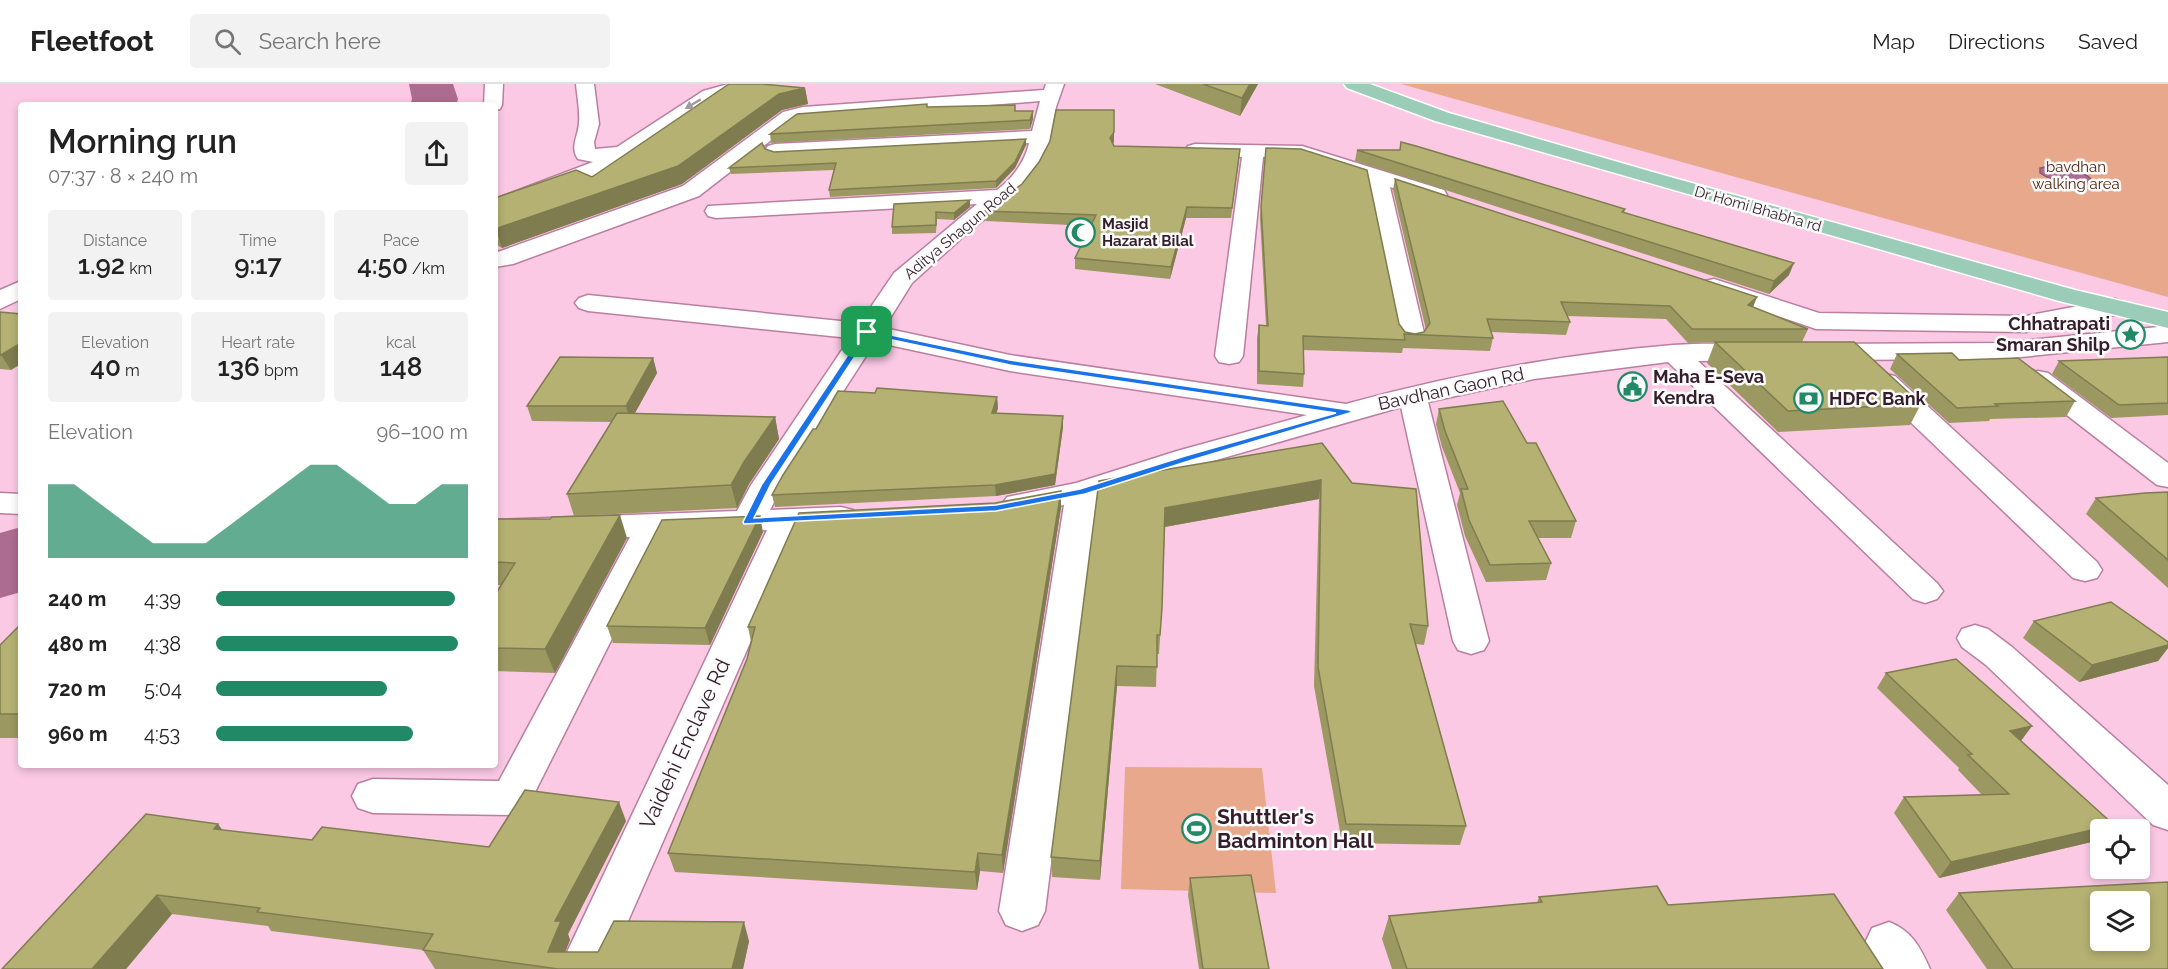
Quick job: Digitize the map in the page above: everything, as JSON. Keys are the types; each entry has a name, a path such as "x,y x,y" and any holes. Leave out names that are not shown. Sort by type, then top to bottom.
{"main road":[{"name":"Dr Homi Bhabha rd","path":"1353,84 1442,117 1637,174 2115,307 2165,333"}],"street":[{"path":"493,102 494,84"},
{"path":"585,84 589,124 584,142 585,155 601,156 623,151"},
{"path":"498,206 603,165 709,95 747,84"},
{"path":"498,260 691,191 790,116 1053,90"},
{"name":"Aditya Shagun Road","path":"748,522 767,484 903,278 966,222 1013,188 1030,167 1038,150 1053,90"},
{"path":"775,150 1040,137"},
{"path":"1170,150 1302,152 1456,202"},
{"path":"1229,356 1253,152"},
{"path":"1377,176 1412,337"},
{"path":"716,210 1002,196"},
{"path":"1693,279 1816,321 2026,324 2115,307"},
{"path":"0,301 18,290"},
{"path":"588,303 867,332 1010,363 1349,412"},
{"name":"Bavdhan Gaon Rd","path":"996,508 1082,492 1188,458 1349,412 1534,371 1674,353 2001,351 2165,333"},
{"path":"2001,351 2168,478"},
{"path":"1852,352 2085,570"},
{"path":"1674,353 1925,591"},
{"path":"1413,397 1471,640"},
{"path":"1022,911 1071,582 1082,492"},
{"path":"498,530 748,522 869,515"},
{"name":"Vaidehi Enclave Rd","path":"583,969 788,520"},
{"path":"374,796 511,798 653,525"},
{"path":"1975,638 1999,656 2168,813"}],"green space":[{"name":"bavdhan walking area","path":"1401,84 2168,84 2168,297"},
{"name":"Shuttler's Badminton Hall","path":"1125,767 1262,768 1276,893 1121,889"}],"shaded area":[{"path":"2040,168 2070,168 2091,179 2080,184 2073,184 2051,179 2040,173"}],"building":[{"path":"729,84 805,88 779,94 678,166 498,228 498,197 576,170 592,177"},
{"path":"1203,84 1250,84 1242,98"},
{"path":"927,104 927,107 1015,105 1015,111 1033,111 1030,120 770,134 797,114"},
{"path":"1056,110 1114,110 1114,132 1110,138 1114,146 1240,149 1232,208 1187,207 1171,267 1075,258 1096,215 985,211 1022,184 1039,162 1050,141"},
{"path":"1026,139 1015,162 996,181 829,190 836,163 729,168 762,143 765,149 774,152"},
{"path":"1401,142 1625,209 1622,212 1794,263 1774,281 1357,150 1400,150"},
{"path":"1266,148 1301,149 1367,170 1399,324 1405,332 1415,334 1424,332 1430,323 1395,179 1757,297 1748,305 1808,329 1692,329 1670,306 1561,302 1570,322 1487,319 1493,338 1404,334 1405,340 1303,336 1304,374 1259,371 1259,325 1268,326 1261,206"},
{"path":"970,200 954,213 936,212 936,225 892,227 894,204"},
{"path":"0,312 18,314 18,345 0,355"},
{"path":"1715,342 1854,342 1921,404 1788,411"},
{"path":"1952,353 1959,360 2018,358 2075,401 1957,408 1897,354"},
{"path":"560,357 653,358 626,406 527,406"},
{"path":"2168,357 2168,403 2119,405 2059,361"},
{"path":"877,388 997,397 992,413 1063,416 1055,474 995,485 772,495 838,391 875,393"},
{"path":"1503,401 1527,443 1536,443 1576,521 1529,521 1551,563 1490,565 1469,520 1461,489 1468,489 1445,431 1439,409"},
{"path":"617,413 775,417 731,485 567,494"},
{"path":"1322,443 1352,483 1416,489 1428,626 1410,624 1466,826 1346,824 1318,667 1321,480 1165,508 1162,608 1160,635 1157,635 1157,667 1117,666 1100,861 1051,857 1099,481"},
{"path":"1061,491 1002,855 978,853 975,872 668,853 747,659 755,627 748,627 799,513 995,503"},
{"path":"2168,492 2168,560 2096,498 2145,493"},
{"path":"620,515 545,649 498,648 498,590 515,563 498,562 498,519 550,519 552,517"},
{"path":"760,516 705,628 607,626 662,520"},
{"path":"2111,602 2168,642 2168,645 2092,665 2034,621"},
{"path":"18,627 18,714 0,714 0,645"},
{"path":"1956,659 2032,726 2010,731 2107,819 2090,819 2090,830 1951,862 1904,797 2009,794 1968,755 1972,754 1886,673"},
{"path":"525,790 619,802 555,921 561,921 548,952 598,952 614,921 744,922 732,969 558,969 423,950 433,934 257,912 260,908 157,895 92,969 2,969 146,814 218,824 214,829 312,840 322,827 489,847"},
{"path":"1251,875 1269,969 1203,969 1190,878"},
{"path":"2168,882 2168,969 2013,969 1959,893"},
{"path":"1657,886 1668,905 1834,894 1883,969 1407,969 1389,916 1542,902 1539,897"}],"waterway":[{"path":"431,84 434,102"},
{"path":"0,570 18,556"}],"place":[{"name":"Masjid Hazarat Bilal","path":"1081,233"},
{"name":"Chhatrapati Smaran Shilp","path":"2131,334"},
{"name":"Maha E-Seva Kendra","path":"1632,387"},
{"name":"HDFC Bank","path":"1808,399"},
{"name":"Shuttler's Badminton Hall","path":"1196,829"}],"route":[{"path":"867,332 1010,363 1349,412 1188,458 1082,492 996,508 748,522 767,484 867,332"}]}
